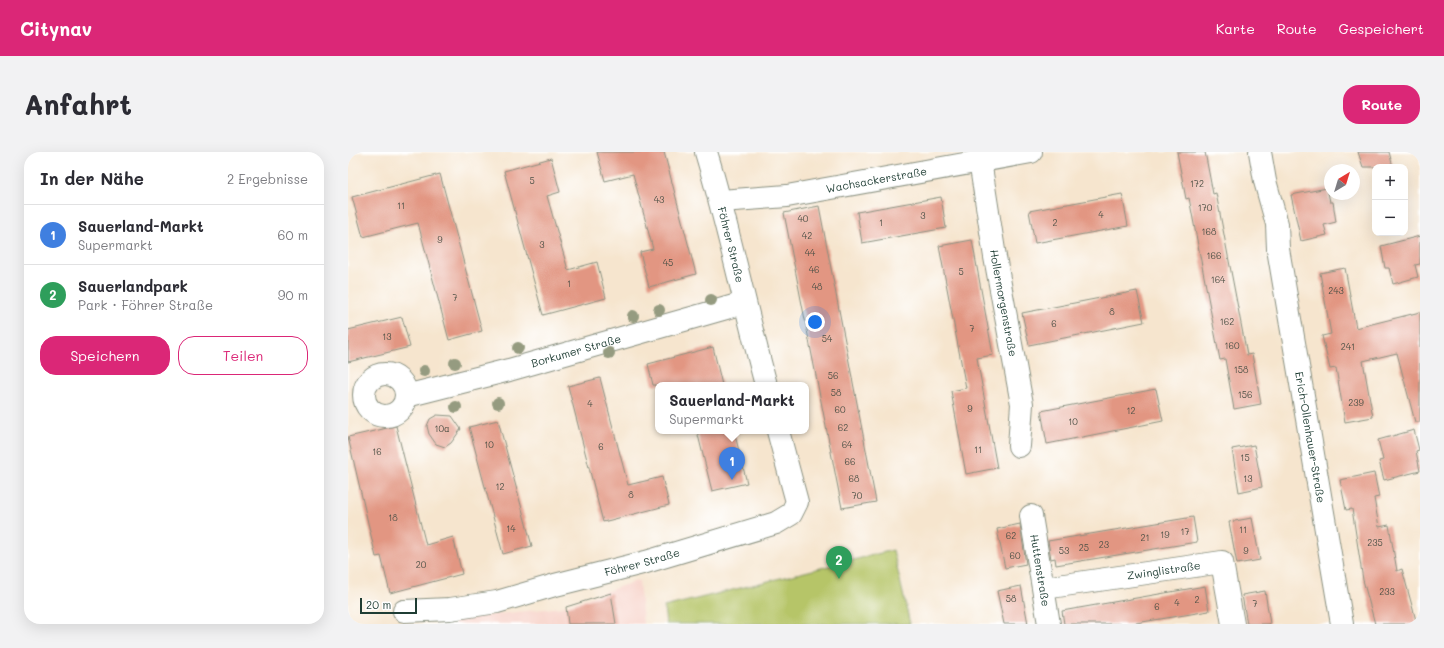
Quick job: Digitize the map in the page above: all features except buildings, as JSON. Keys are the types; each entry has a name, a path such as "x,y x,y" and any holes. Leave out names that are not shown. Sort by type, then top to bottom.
{"street":[{"name":"Föhrer Straße","path":"706,152 721,201 744,303 765,382"},
{"name":"Wachsackerstraße","path":"721,201 787,196 1031,152"},
{"name":"Erich-Ollenhauer-Straße","path":"1260,152 1265,181 1264,205 1267,226 1278,250 1342,624"},
{"name":"Hollermorgenstraße","path":"980,161 995,257 1022,404 1019,446"},
{"name":"Borkumer Straße","path":"406,396 509,370 744,303"},
{"name":"Föhrer Straße","path":"404,611 450,610 497,602 555,585 646,562 776,523 791,514 797,502 779,434"},
{"name":"Huttenstraße","path":"1031,516 1049,624"},
{"name":"Zwinglistraße","path":"1044,588 1222,562 1233,624"}],"shaded area":[{"path":"639,580 643,624 454,624 454,619 562,607"}],"green space":[{"path":"893,550 910,624 666,624 664,607"}],"place":[{"name":"Sauerland-Markt","path":"732,480"},
{"name":"Sauerlandpark","path":"839,579"}]}
